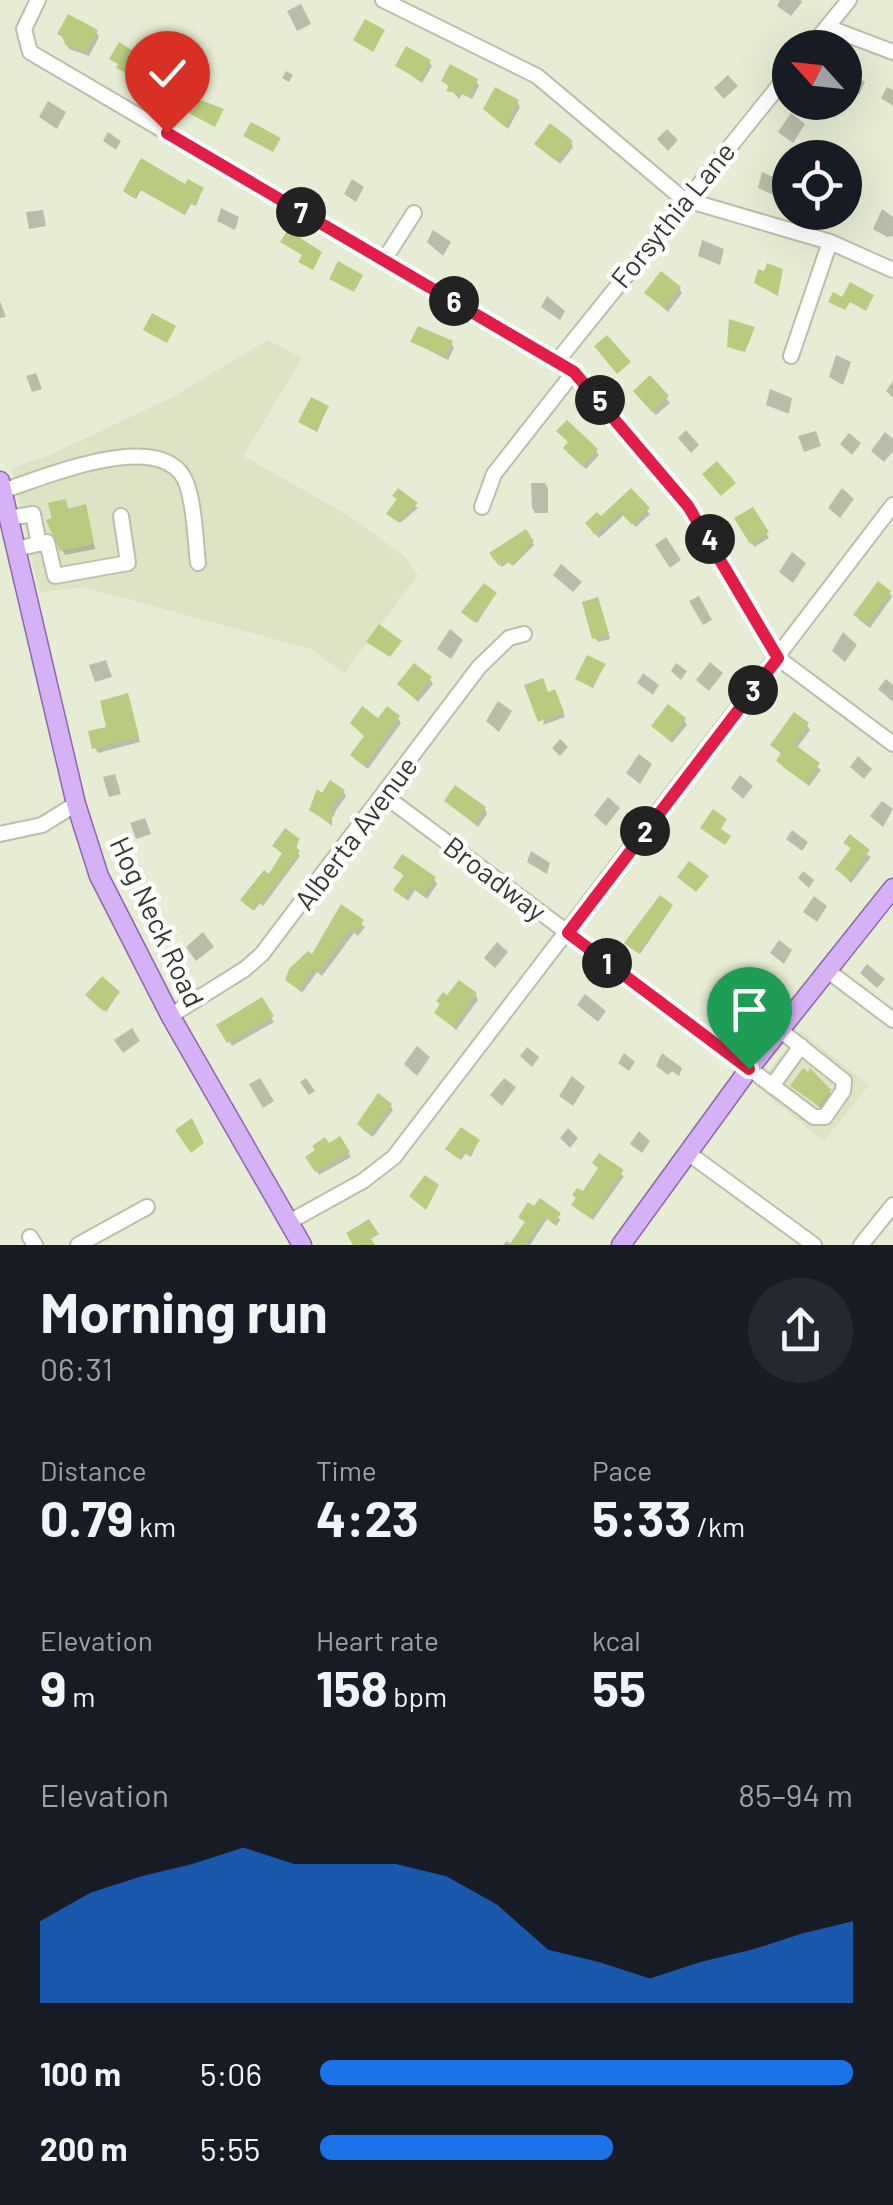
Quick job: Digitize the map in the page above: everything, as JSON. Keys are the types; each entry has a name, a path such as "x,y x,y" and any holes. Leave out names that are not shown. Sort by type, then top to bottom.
{"main road":[{"name":"Hog Neck Road","path":"1,486 76,804 99,876 170,1016 302,1245"},
{"path":"621,1245 749,1069 891,892"}],"street":[{"path":"38,0 23,37 30,52 574,372 688,506 778,658 893,744"},
{"path":"384,0 411,6 537,76 684,199 830,242 893,270"},
{"path":"825,30 849,0"},
{"path":"827,27 893,52"},
{"name":"Forsythia Lane","path":"558,360 772,94"},
{"path":"384,260 414,213"},
{"path":"791,356 830,242"},
{"path":"482,506 494,474 574,372"},
{"path":"1,486 111,460 150,456 172,464 187,483 198,563"},
{"path":"289,1222 363,1181 394,1156 893,505"},
{"path":"8,518 33,514 39,544"},
{"path":"16,549 46,542 55,576 128,563 121,516"},
{"name":"Alberta Avenue","path":"170,1016 245,970 262,954 479,667 509,638 524,634"},
{"name":"Broadway","path":"385,796 814,1117 825,1117 845,1084 802,1046"},
{"path":"0,834 42,825 76,804"},
{"path":"828,971 893,1020"},
{"path":"772,1086 802,1046 780,1030"},
{"path":"688,1153 796,1240 814,1245"},
{"path":"861,1245 893,1205"},
{"path":"78,1245 147,1207"}],"shaded area":[{"path":"268,340 302,358 243,456 346,514 403,555 418,575 344,673 311,649 83,587 39,593 12,468 50,455 173,397"},
{"path":"801,1031 869,1085 824,1141 756,1086"}],"building":[{"path":"68,14 98,30 86,52 64,44 66,39 57,34"},
{"path":"365,19 385,30 373,52 353,40"},
{"path":"119,42 158,67 161,61 174,68 162,90 116,68 118,64 109,59"},
{"path":"406,46 431,60 420,80 395,66"},
{"path":"450,64 478,79 469,96 446,91 449,86 441,81"},
{"path":"495,87 519,100 505,127 483,109"},
{"path":"193,97 224,109 215,127 185,111"},
{"path":"251,122 281,138 273,152 243,136"},
{"path":"550,123 573,141 556,161 534,144"},
{"path":"141,158 185,184 188,179 204,188 195,205 190,202 183,214 139,189 134,198 123,191"},
{"path":"288,230 322,252 313,270 298,262 302,255 280,242"},
{"path":"338,261 363,275 354,292 329,279"},
{"path":"767,263 783,269 778,296 754,283 758,269 764,271"},
{"path":"661,271 681,287 664,308 644,293"},
{"path":"850,282 874,295 866,311 850,302 845,310 828,302 833,292 842,297"},
{"path":"152,313 176,326 167,343 143,330"},
{"path":"729,319 755,327 745,352 727,347"},
{"path":"418,326 453,341 445,356 410,342"},
{"path":"607,335 631,362 617,374 594,346"},
{"path":"650,375 669,396 652,412 633,391"},
{"path":"311,397 329,406 316,431 298,422"},
{"path":"567,420 598,449 582,466 563,448 568,442 556,431"},
{"path":"717,461 736,483 721,496 702,474"},
{"path":"398,488 418,503 398,522 386,514 397,499 392,496"},
{"path":"631,488 650,508 632,525 620,512 595,535 585,523 597,512 601,516"},
{"path":"66,499 68,509 86,504 94,544 60,551 46,520 52,518 48,503"},
{"path":"753,507 769,532 750,544 734,518"},
{"path":"526,529 534,541 511,565 507,560 499,566 489,553"},
{"path":"878,581 891,591 867,624 853,615"},
{"path":"484,583 497,593 474,622 461,612"},
{"path":"598,597 609,634 592,639 582,602"},
{"path":"379,624 402,641 390,657 366,642"},
{"path":"587,655 606,664 591,687 575,679"},
{"path":"414,663 432,677 415,699 397,684"},
{"path":"543,678 548,692 555,689 564,712 538,722 524,685"},
{"path":"128,693 139,737 92,749 88,731 106,727 100,701"},
{"path":"668,704 686,718 669,740 651,726"},
{"path":"362,706 378,718 387,706 400,716 365,766 350,755 364,736 350,723"},
{"path":"794,712 809,723 794,744 820,763 806,783 776,761 781,753 770,745"},
{"path":"330,780 345,790 330,811 335,814 329,823 309,810 317,789 322,793"},
{"path":"455,785 486,807 475,824 444,801"},
{"path":"713,809 727,819 721,829 731,836 725,845 700,828"},
{"path":"285,828 300,839 295,846 300,851 261,904 257,902 251,909 240,900 264,870 269,874 282,853 272,846"},
{"path":"850,834 870,850 848,879 835,869 851,848 843,843"},
{"path":"402,854 436,877 424,895 412,887 404,898 393,890 404,875 393,868"},
{"path":"689,861 709,876 696,892 677,877"},
{"path":"660,895 673,905 638,953 624,943"},
{"path":"341,904 364,920 355,933 350,929 319,972 314,969 299,990 285,980 289,969 308,951 312,954"},
{"path":"755,969 769,977 733,1026 719,1015 723,1009 717,1005 725,994 735,1001"},
{"path":"102,976 120,992 103,1011 85,995"},
{"path":"459,980 477,993 453,1027 434,1013 440,1004 436,1001"},
{"path":"262,997 274,1016 227,1043 216,1025"},
{"path":"803,1068 808,1072 810,1068 831,1090 819,1106 790,1086"},
{"path":"378,1093 392,1104 370,1134 357,1124"},
{"path":"192,1118 204,1143 191,1153 175,1130"},
{"path":"461,1127 480,1140 469,1156 464,1152 459,1159 445,1149"},
{"path":"340,1136 350,1152 315,1172 305,1157 315,1150 312,1146 325,1137 329,1143"},
{"path":"599,1153 624,1170 590,1218 571,1205 576,1198 572,1195 577,1188 583,1191 598,1168 592,1163"},
{"path":"425,1175 439,1185 426,1210 409,1196"},
{"path":"540,1198 561,1213 554,1224 545,1217 525,1245 509,1245 525,1222 518,1217 528,1202 534,1206"},
{"path":"369,1219 379,1234 371,1239 375,1245 353,1245 346,1233"}],"route":[{"path":"167,133 574,372 668,478 719,552 778,658 568,933 749,1069"}]}
